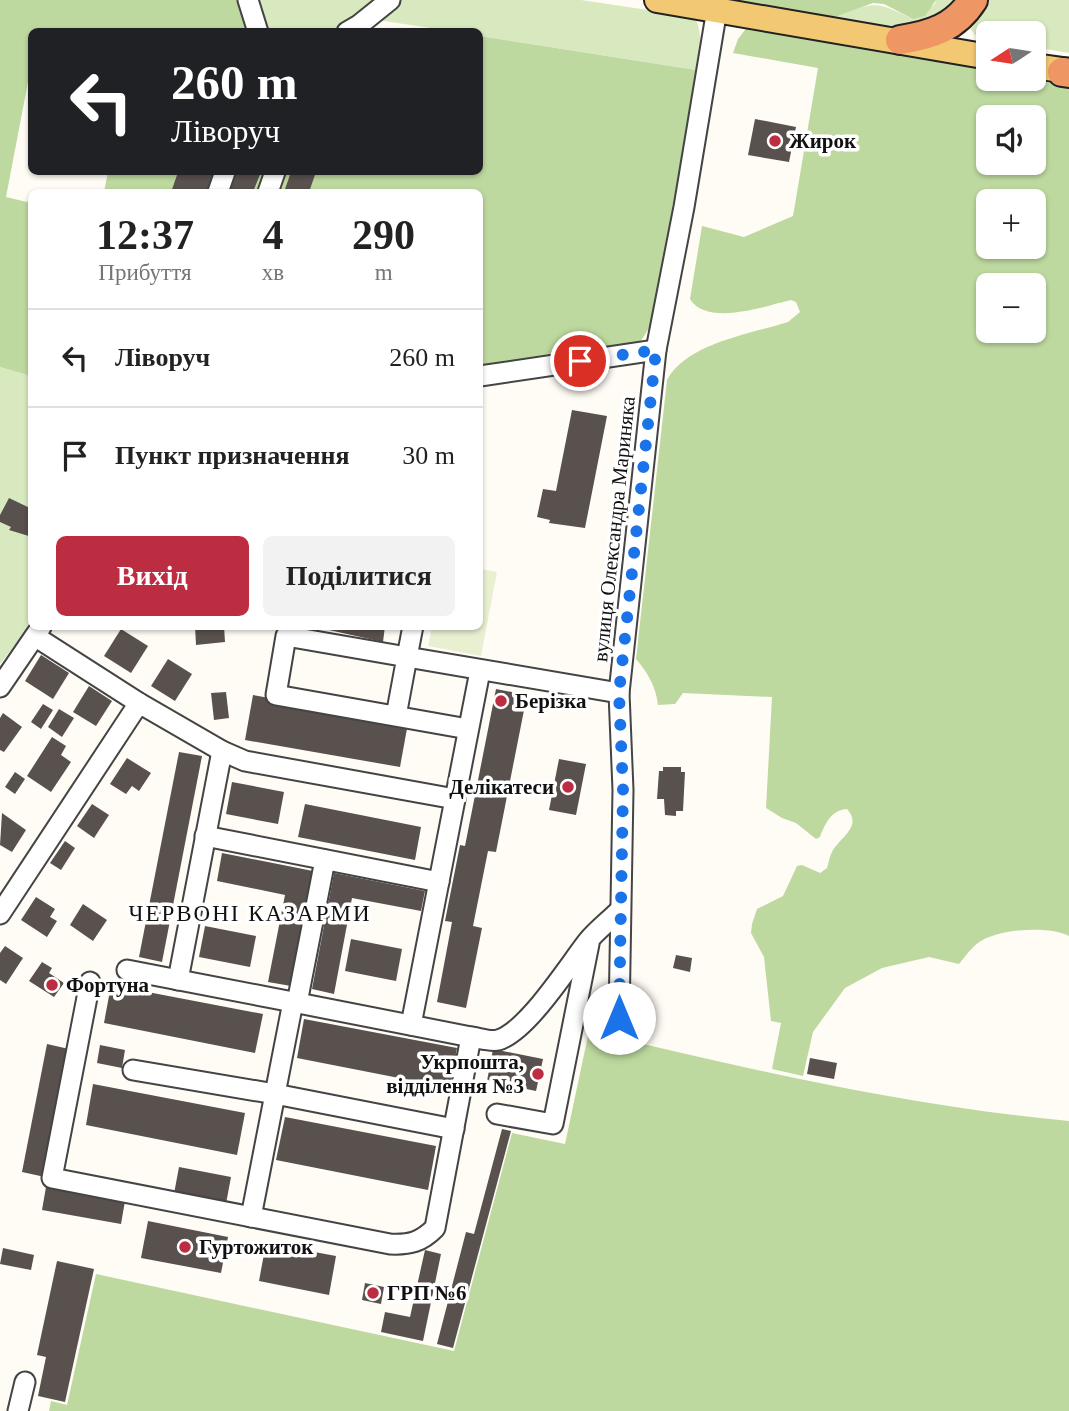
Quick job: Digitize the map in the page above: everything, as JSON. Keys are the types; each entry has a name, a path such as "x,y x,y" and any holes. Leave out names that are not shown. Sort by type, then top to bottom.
{"highway":[{"path":"900,40 927,36 950,26 965,14 973,0"}],"main road":[{"path":"657,0 976,55"},
{"path":"1046,68 1067,72"}],"street":[{"path":"248,0 257,28"},
{"path":"354,28 390,0"},
{"name":"вулиця Олександра Мариняка","path":"619,1018 623,790 619,693 656,350 684,207 717,9"},
{"path":"483,376 656,350"},
{"path":"396,716 412,630"},
{"path":"0,687 38,632 139,703 222,751 245,761 455,799"},
{"path":"468,729 276,695 286,636 619,693"},
{"path":"411,1025 480,671"},
{"path":"0,914 139,703"},
{"path":"178,980 222,751"},
{"path":"205,836 439,882"},
{"path":"251,1217 325,860"},
{"path":"127,970 497,1041 532,1014 589,939 619,911"},
{"path":"497,1114 553,1124 589,939"},
{"path":"90,982 52,1178 390,1244 421,1241 435,1228 471,1037"},
{"path":"133,1070 454,1129"},
{"path":"18,1411 25,1382"}],"green space":[{"path":"0,0 239,0 250,28 28,28 28,82 6,197 28,202 28,375 0,367"},
{"path":"255,0 380,0 356,20 341,28 265,28"},
{"path":"399,0 581,0 695,17 700,37 699,56 696,70 483,36 483,28 431,28 377,20"},
{"path":"724,0 936,0 925,16 913,19 884,4 873,3 835,17"},
{"path":"936,0 955,0 942,14 902,29 835,17 874,5 913,19 935,4"},
{"path":"989,0 1069,0 1069,53 1046,49 1046,21 976,21 975,35 969,27"},
{"path":"748,26 976,65 976,91 1046,91 1046,78 1069,82 1069,936 1049,930 997,934 978,943 959,964 929,957 882,968 845,988 813,1032 803,1076 772,1069 781,1023 771,1021 764,957 751,933 752,924 757,909 783,896 797,866 802,865 820,873 827,868 832,852 851,827 851,815 847,809 837,812 816,839 796,823 766,808 772,697 683,693 675,704 658,705 651,680 636,659 667,380 676,367 704,349 788,322 800,312 796,302 791,300 752,310 723,313 709,312 690,299 702,226 744,237 793,216 818,68 733,53 738,39"},
{"path":"483,36 696,70 654,320 639,344 602,347 577,342 558,355 483,371 483,189 229,189 234,175 483,175"},
{"path":"107,175 177,175 172,189 105,189"},
{"path":"0,367 28,375 28,624 0,664"},
{"path":"483,570 497,572 481,656 428,646 431,630 483,630"},
{"path":"589,1031 828,1085 948,1106 1069,1121 1069,1411 49,1411 51,1401 67,1405 96,1274 454,1351 512,1133 565,1144"}],"building":[{"path":"755,119 796,127 789,162 748,155"},
{"path":"177,175 213,175 208,189 172,189"},
{"path":"234,175 260,175 254,189 229,189"},
{"path":"290,175 315,175 310,189 285,189"},
{"path":"572,410 607,416 585,528 549,523 550,520 537,517 543,489 556,491"},
{"path":"9,498 28,507 28,536 9,530 11,527 0,522 0,515"},
{"path":"120,630 148,646 131,673 104,656"},
{"path":"195,630 224,630 225,642 196,645"},
{"path":"329,630 384,630 383,642"},
{"path":"41,655 69,673 53,699 25,681"},
{"path":"168,659 192,674 175,701 151,686"},
{"path":"89,686 112,701 96,726 73,712"},
{"path":"496,689 527,695 496,852 488,851 473,926 482,928 466,1008 437,1002 452,922 445,921 460,845 465,846"},
{"path":"226,692 229,718 214,720 211,693"},
{"path":"253,695 408,723 400,767 245,740"},
{"path":"43,704 53,710 41,729 31,722"},
{"path":"59,709 74,718 62,737 48,727"},
{"path":"3,713 22,727 4,752 0,750 0,718"},
{"path":"52,737 66,746 61,755 71,762 51,792 27,776"},
{"path":"179,752 202,756 162,962 139,957"},
{"path":"127,758 151,773 139,791 132,786 126,794 110,784"},
{"name":"Делікатеси","path":"559,759 586,764 576,815 549,810"},
{"path":"663,767 681,767 681,772 685,772 683,811 676,811 676,816 665,815 664,799 657,799 659,771 663,771"},
{"path":"15,772 25,779 15,794 5,787"},
{"path":"232,782 284,792 278,824 226,814"},
{"path":"92,804 109,815 94,838 77,826"},
{"path":"305,804 421,827 415,860 298,837"},
{"path":"2,813 26,830 12,852 0,845"},
{"path":"65,841 75,848 61,870 50,863"},
{"path":"222,853 313,871 291,986 268,982 285,895 217,881"},
{"path":"334,873 425,891 421,911 352,898 334,994 312,989"},
{"path":"36,897 55,909 50,917 57,921 47,937 21,920"},
{"path":"83,904 107,920 93,941 70,925"},
{"path":"205,926 256,936 250,967 199,957"},
{"path":"351,939 402,949 396,981 345,971"},
{"path":"5,946 23,958 6,984 0,980 0,953"},
{"path":"676,955 692,958 690,972 673,968"},
{"path":"42,962 52,968 49,973 64,983 54,997 29,981"},
{"path":"111,985 263,1014 255,1053 104,1023"},
{"path":"304,1019 457,1048 450,1088 297,1058"},
{"path":"47,1044 69,1049 45,1177 22,1172"},
{"path":"100,1045 125,1050 122,1068 97,1063"},
{"path":"493,1049 543,1059 536,1091 487,1081"},
{"path":"810,1058 837,1063 834,1079 807,1074"},
{"path":"93,1084 245,1113 237,1155 86,1125"},
{"path":"285,1117 436,1146 428,1190 276,1160"},
{"path":"502,1129 511,1131 453,1348 437,1344 466,1232 474,1234"},
{"path":"179,1167 231,1177 225,1209 173,1199"},
{"path":"46,1187 125,1201 121,1224 42,1210"},
{"name":"Гуртожиток","path":"148,1221 228,1237 221,1273 141,1258"},
{"name":"Гуртожиток","path":"266,1243 336,1256 329,1295 259,1281"},
{"path":"3,1248 34,1255 31,1270 0,1264"},
{"path":"425,1250 441,1254 423,1341 381,1332 385,1312 410,1317"},
{"path":"57,1261 94,1269 65,1402 38,1396 46,1357 37,1355"},
{"name":"ГРП №6","path":"365,1283 384,1287 381,1304 362,1300"}],"place":[{"name":"Жирок","path":"775,141"},
{"name":"Берізка","path":"501,701"},
{"name":"Делікатеси","path":"568,787"},
{"name":"Фортуна","path":"52,985"},
{"name":"Укрпошта, відділення №3","path":"538,1074"},
{"name":"Гуртожиток","path":"185,1247"},
{"name":"ГРП №6","path":"373,1293"}],"district":[{"name":"ЧЕРВОНІ КАЗАРМИ","path":"250,913"}],"route":[{"path":"580,361 656,350 619,693 623,790 619,1018"}]}
